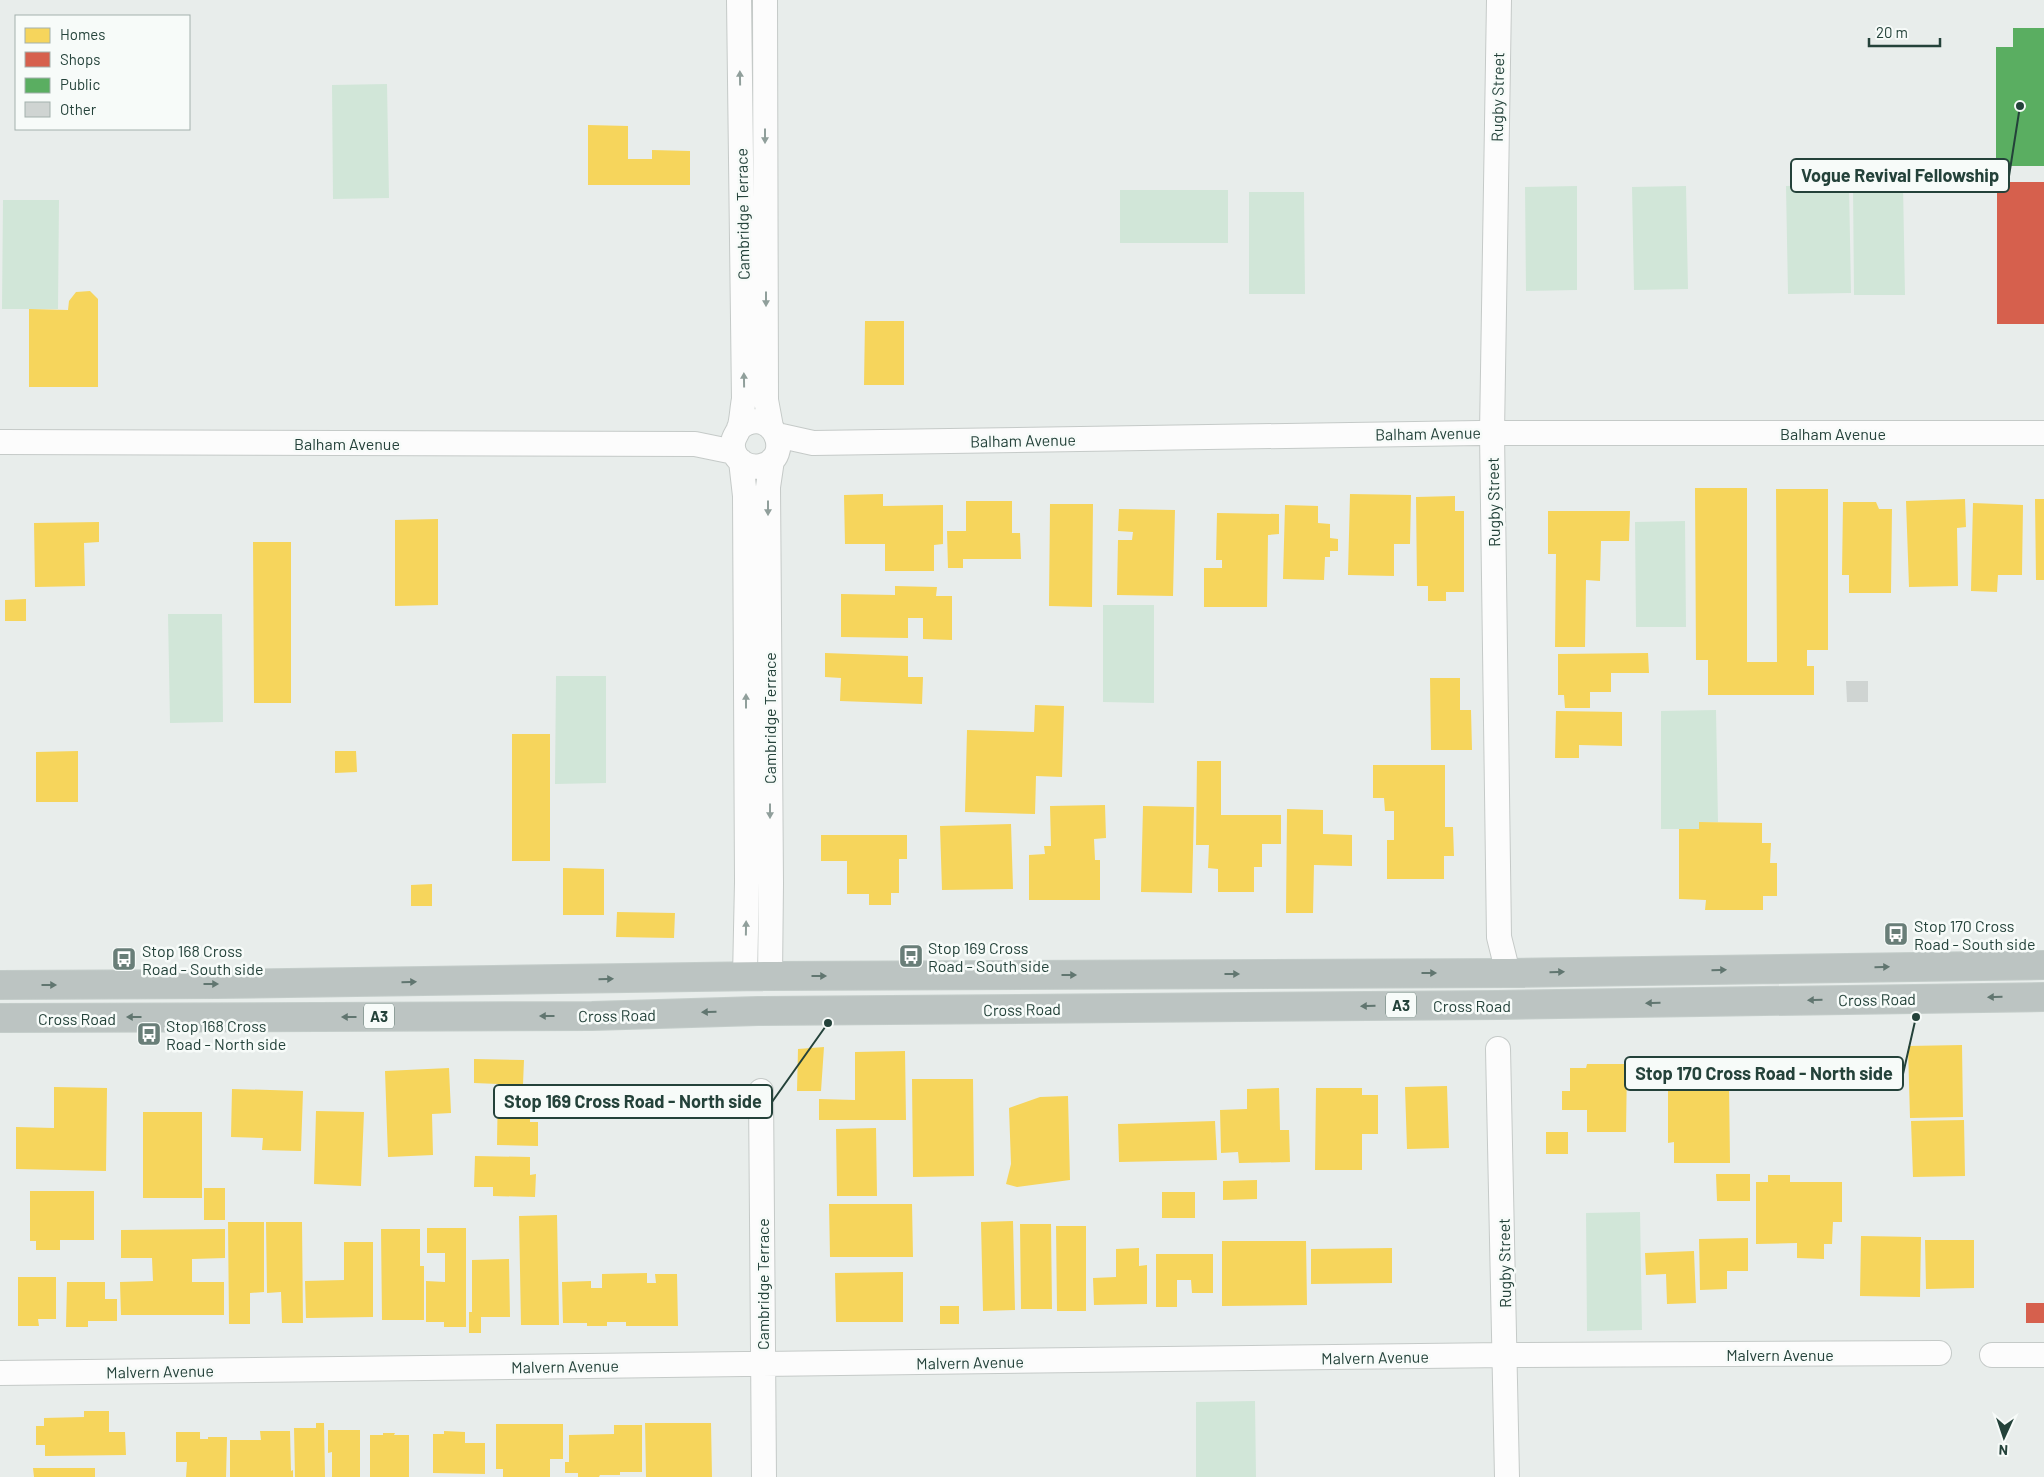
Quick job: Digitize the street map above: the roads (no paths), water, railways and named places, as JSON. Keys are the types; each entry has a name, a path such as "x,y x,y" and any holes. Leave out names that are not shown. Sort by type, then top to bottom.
{"highway":[{"name":"Cross Road","path":"0,985 216,984 758,976 1508,973 2044,964"},
{"path":"758,976 758,1011"},
{"name":"Cross Road","path":"0,1018 592,1016 758,1011 1489,1005 2044,997"}],"street":[{"name":"Cambridge Terrace","path":"739,0 744,399 737,444 745,496 769,594 769,731 758,976"},
{"name":"Cambridge Terrace","path":"758,976 746,731 745,594 768,486 774,444 766,400 765,0"},
{"name":"Rugby Street","path":"1499,0 1492,432 1499,937 1508,973"},
{"path":"740,111 765,111"},
{"path":"741,193 765,193"},
{"path":"742,265 766,265"},
{"name":"Balham Avenue","path":"737,444 751,422 758,422 774,444"},
{"name":"Balham Avenue","path":"774,444 1492,432 2044,433"},
{"name":"Balham Avenue","path":"0,442 737,444"},
{"name":"Balham Avenue","path":"737,444 753,467 767,464 774,444"},
{"path":"745,594 769,594"},
{"path":"746,652 769,652"},
{"path":"746,731 769,731"},
{"name":"Rugby Street","path":"1498,1049 1506,1356 1507,1477"},
{"name":"Cambridge Terrace","path":"761,1091 764,1477"},
{"name":"Malvern Avenue","path":"0,1373 1939,1353"},
{"path":"1992,1355 2044,1355"}],"place":[{"name":"Vogue Revival Fellowship","path":"2020,106"},
{"name":"Stop 170 Cross Road - South side","path":"1896,934"},
{"name":"Stop 169 Cross Road - South side","path":"911,956"},
{"name":"Stop 168 Cross Road - South side","path":"124,959"},
{"name":"Stop 170 Cross Road - North side","path":"1916,1017"},
{"name":"Stop 169 Cross Road - North side","path":"828,1023"},
{"name":"Stop 168 Cross Road - North side","path":"149,1034"}]}
